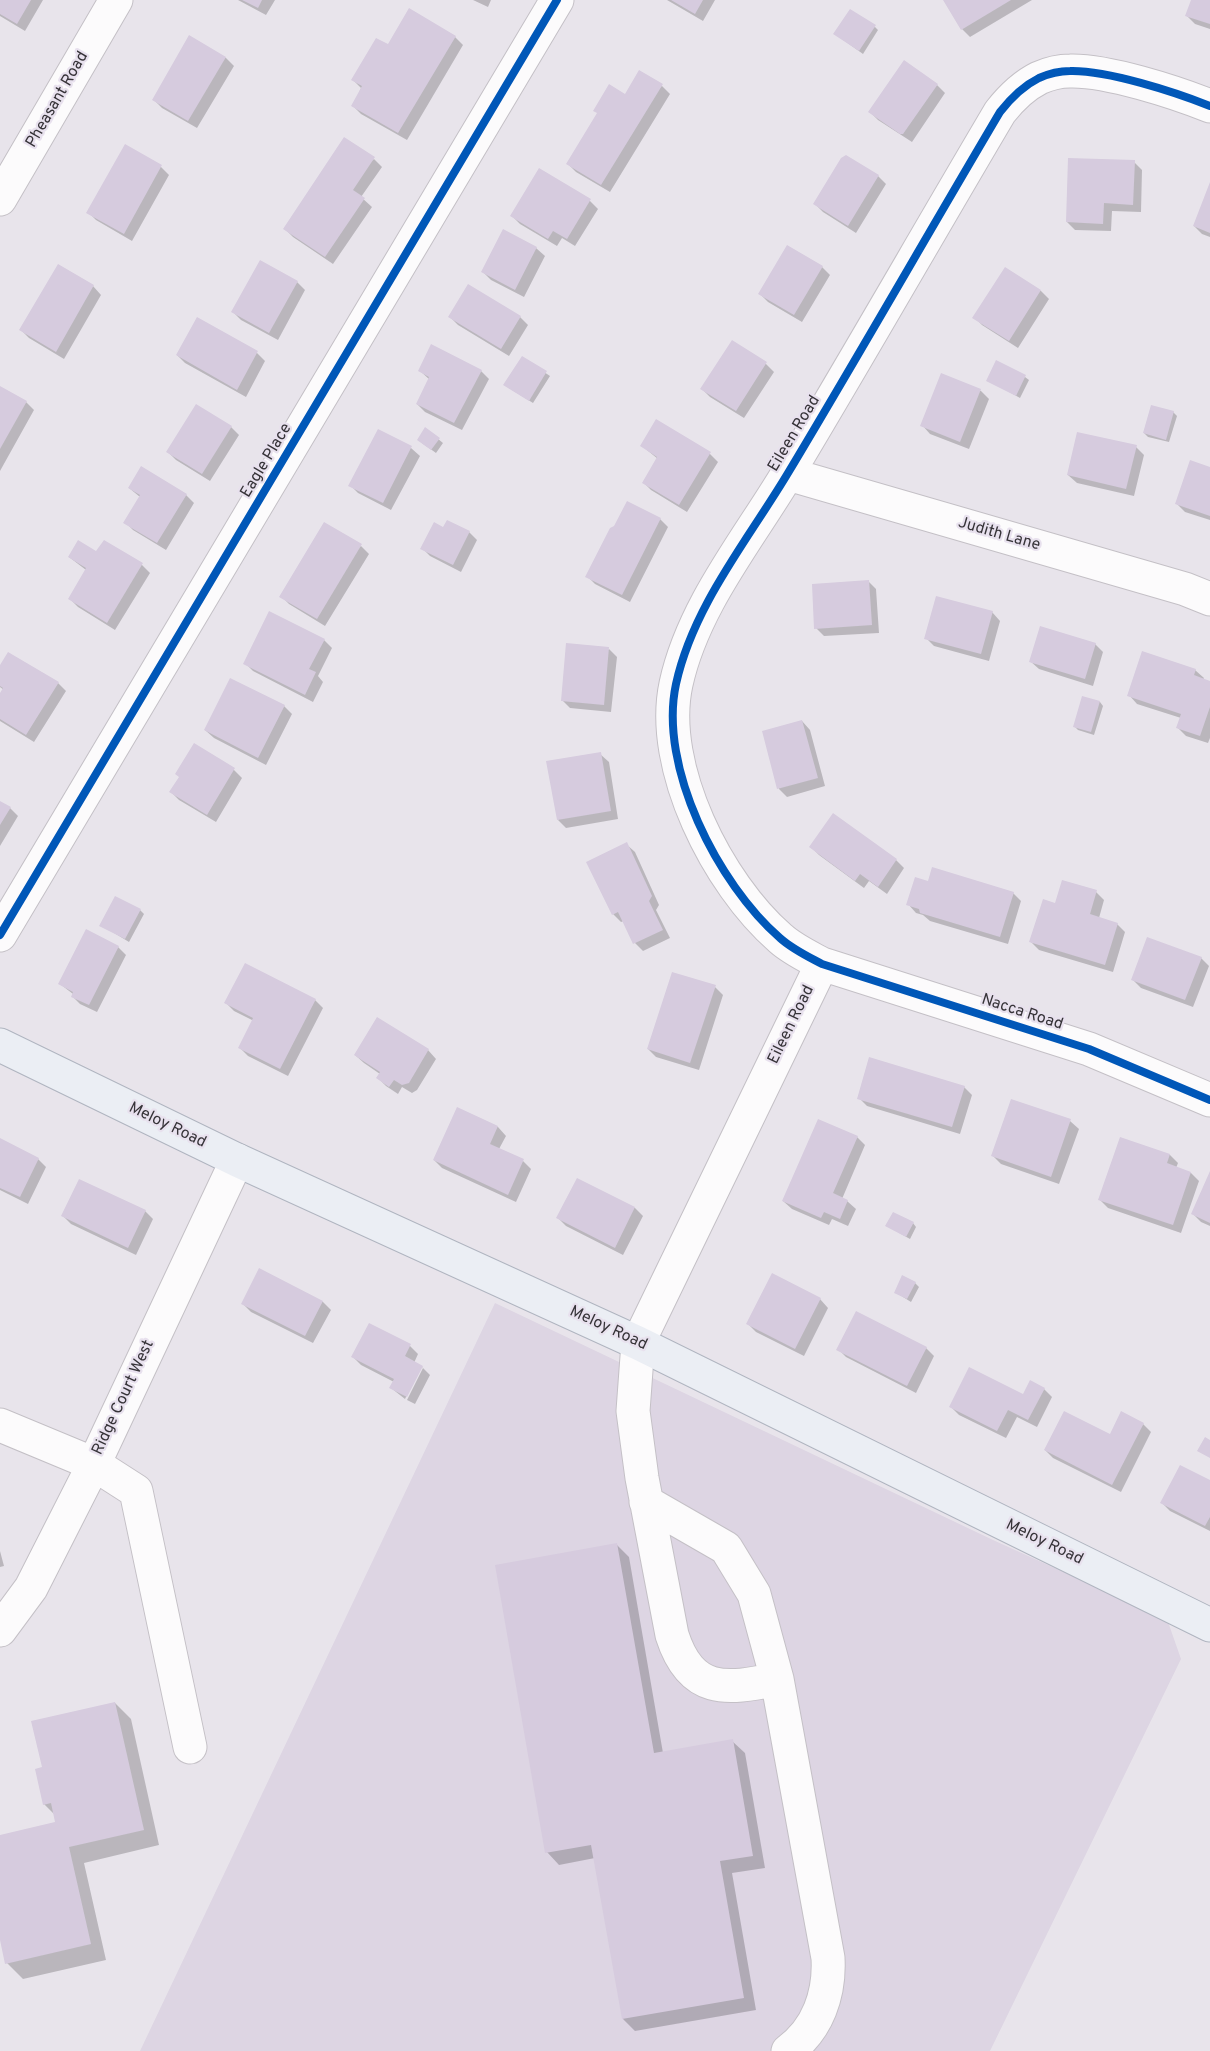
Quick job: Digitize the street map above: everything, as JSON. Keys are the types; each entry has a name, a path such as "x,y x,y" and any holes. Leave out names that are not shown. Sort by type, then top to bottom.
{"main road":[{"name":"Meloy Road","path":"0,1045 237,1160 638,1343 1210,1625"}],"street":[{"name":"Pheasant Road","path":"0,199 116,0"},
{"name":"Eagle Place","path":"0,935 557,0"},
{"name":"Eileen Road","path":"638,1343 822,964 799,952 780,938 745,900 711,849 685,792 675,737 676,686 682,662 696,628 714,592 788,474 1000,112 1011,99 1039,78 1070,70 1107,75 1210,106"},
{"name":"Judith Lane","path":"788,474 1185,589 1210,599"},
{"name":"Nacca Road","path":"822,964 1089,1048 1210,1100"},
{"name":"Ridge Court West","path":"0,1630 31,1587 94,1464 237,1160"},
{"path":"638,1343 633,1411 646,1502 672,1635 680,1656 699,1677 715,1684 745,1686 777,1679"},
{"path":"0,1425 94,1464 136,1491 190,1747"},
{"path":"646,1502 726,1548 754,1594 777,1679 829,1974 827,1991 816,2020 806,2034 788,2051"}],"shaded area":[{"path":"495,1303 993,1540 1167,1619 1181,1659 990,2051 140,2051"}],"building":[{"path":"0,0 31,0 17,24 0,14"},
{"path":"242,0 262,0 258,8"},
{"path":"671,0 703,0 695,14"},
{"path":"943,0 1011,0 961,30"},
{"path":"1191,0 1210,0 1210,24 1185,16"},
{"path":"409,8 456,36 398,133 351,106 362,86 351,80 376,38 388,44"},
{"path":"850,9 876,25 859,51 833,34"},
{"path":"189,35 226,57 188,121 152,100"},
{"path":"904,60 938,84 903,134 900,134 868,112"},
{"path":"639,70 663,84 601,185 566,164 597,113 593,111 609,84 625,94"},
{"path":"344,137 375,157 353,190 365,198 325,257 283,229"},
{"path":"125,144 162,165 124,234 86,213"},
{"path":"846,155 879,175 848,226 813,204 841,158"},
{"path":"1068,158 1135,160 1133,205 1104,203 1103,224 1066,222"},
{"path":"539,168 591,199 567,239 553,231 548,239 510,216"},
{"path":"1210,182 1210,233 1193,226"},
{"path":"503,229 537,247 515,290 481,272"},
{"path":"787,245 823,266 794,315 758,294"},
{"path":"260,260 298,281 269,333 231,312"},
{"path":"58,264 94,285 56,352 19,330"},
{"path":"1005,267 1041,290 1009,341 972,318"},
{"path":"468,284 521,316 501,349 448,317"},
{"path":"197,317 258,351 237,390 176,355"},
{"path":"732,340 767,362 736,411 700,389"},
{"path":"431,344 482,370 454,423 416,404 429,377 418,371"},
{"path":"522,356 547,371 529,401 503,385"},
{"path":"996,360 1026,375 1016,396 986,381"},
{"path":"941,373 981,389 960,442 920,426"},
{"path":"0,386 27,401 0,449"},
{"path":"196,404 232,426 202,474 166,452"},
{"path":"1151,405 1174,411 1166,440 1143,433"},
{"path":"656,419 711,452 679,505 642,483 657,457 640,446"},
{"path":"425,427 440,438 431,450 417,440"},
{"path":"378,429 412,446 383,503 348,486"},
{"path":"1077,432 1137,445 1126,489 1067,475"},
{"path":"1190,460 1210,467 1210,516 1175,504"},
{"path":"141,466 187,494 157,543 123,523 140,495 128,488"},
{"path":"627,501 661,518 622,595 585,577 610,528 614,526"},
{"path":"447,520 470,531 453,565 420,549 434,522 443,527"},
{"path":"324,522 362,544 317,619 279,597"},
{"path":"78,540 96,551 104,540 143,563 107,623 68,599 86,568 68,557"},
{"path":"869,580 872,625 814,629 812,584"},
{"path":"936,596 993,611 981,654 924,639"},
{"path":"269,611 325,639 309,669 316,672 305,695 243,664"},
{"path":"1040,626 1096,643 1085,679 1029,662"},
{"path":"566,643 609,647 604,705 561,701"},
{"path":"1142,651 1196,669 1194,675 1210,681 1210,707 1200,736 1176,728 1181,714 1127,696"},
{"path":"8,652 59,682 26,735 0,719 0,693 3,688 0,686 0,665"},
{"path":"230,678 285,705 258,758 204,730"},
{"path":"1082,696 1100,701 1091,732 1073,727"},
{"path":"802,720 818,778 777,789 762,731"},
{"path":"194,743 235,768 207,815 169,792 179,777 175,774"},
{"path":"601,752 611,811 557,820 546,761"},
{"path":"0,801 11,807 0,825"},
{"path":"833,813 897,859 878,887 860,874 855,881 809,847"},
{"path":"627,842 652,896 649,901 663,930 633,944 618,912 612,915 586,862"},
{"path":"932,867 1014,892 1000,937 920,913 919,909 906,905 915,877 928,881"},
{"path":"1062,880 1097,890 1090,914 1118,923 1105,965 1029,942 1043,899 1055,903"},
{"path":"115,896 141,909 125,939 99,926"},
{"path":"86,929 119,946 89,1005 71,997 73,992 58,984"},
{"path":"1147,937 1202,957 1185,1000 1131,980"},
{"path":"245,963 316,999 280,1069 238,1048 253,1018 224,1003"},
{"path":"672,972 716,985 690,1063 647,1049"},
{"path":"377,1017 429,1049 409,1083 402,1085 394,1080 389,1087 376,1078 380,1072 354,1055"},
{"path":"869,1057 965,1086 952,1127 857,1099"},
{"path":"1011,1099 1071,1119 1051,1177 991,1156"},
{"path":"457,1107 498,1126 490,1144 524,1159 508,1195 433,1160"},
{"path":"818,1119 858,1136 833,1193 848,1200 840,1219 824,1212 821,1218 782,1201"},
{"path":"1120,1137 1170,1154 1167,1163 1191,1172 1173,1225 1098,1200"},
{"path":"0,1138 39,1158 20,1197 0,1188"},
{"path":"1210,1171 1210,1223 1191,1214"},
{"path":"577,1178 635,1207 615,1248 556,1218"},
{"path":"79,1179 146,1210 128,1248 61,1216"},
{"path":"893,1212 914,1222 906,1237 885,1226"},
{"path":"259,1268 323,1301 305,1336 241,1304"},
{"path":"772,1273 821,1298 795,1349 746,1324"},
{"path":"902,1275 916,1282 907,1299 894,1293"},
{"path":"856,1311 927,1347 907,1386 836,1350"},
{"path":"369,1323 411,1344 405,1356 423,1366 407,1397 389,1388 394,1379 351,1357"},
{"path":"969,1367 1023,1394 1030,1380 1045,1388 1028,1420 1008,1410 997,1431 949,1407"},
{"path":"1064,1411 1110,1434 1121,1411 1144,1423 1112,1485 1044,1450"},
{"path":"1205,1437 1210,1440 1210,1458 1197,1451"},
{"path":"1180,1465 1210,1480 1210,1517 1205,1526 1160,1503"},
{"path":"617,1543 654,1753 733,1739 753,1856 720,1861 744,1998 622,2019 591,1845 545,1853 495,1565"},
{"path":"115,1702 144,1830 69,1847 91,1944 5,1964 0,1940 0,1835 55,1822 51,1803 43,1805 35,1769 42,1767 31,1721"}],"cycle path":[{"path":"0,935 557,0"},
{"path":"1210,106 1179,94 1121,78 1070,71 1039,78 1008,102 788,473 708,601 684,655 676,684 673,717 676,751 685,787 698,822 715,856 757,915 790,946 822,964 1089,1049 1210,1100"}]}
